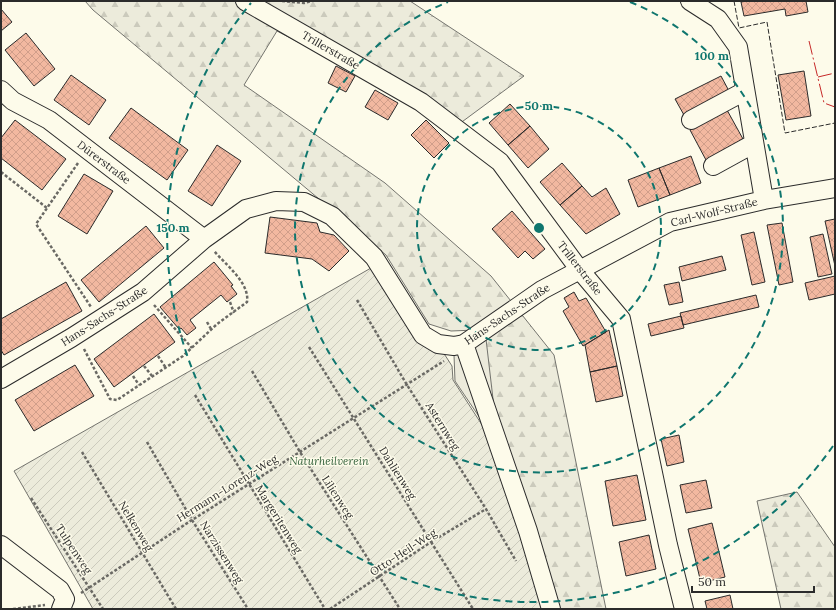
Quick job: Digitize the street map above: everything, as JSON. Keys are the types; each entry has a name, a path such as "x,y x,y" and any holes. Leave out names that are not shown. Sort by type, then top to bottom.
{"street":[{"name":"Trillerstraße","path":"245,1 421,102 500,162 579,269 621,319 668,545 684,609"},
{"path":"690,1 718,19 738,47 764,200"},
{"name":"Dürerstraße","path":"1,90 13,101 49,120 204,239"},
{"path":"691,120 745,91"},
{"path":"713,166 754,144"},
{"name":"Carl-Wolf-Straße","path":"579,269 670,222 764,200 835,188"},
{"name":"Hans-Sachs-Straße","path":"1,379 76,335 143,292 204,239 246,209 276,201 304,202 332,216 374,256 423,335 438,344 459,345 542,290 579,269"},
{"path":"459,345 528,531 551,609"},
{"path":"1,545 60,590 63,604"}],"path":[{"path":"281,1 304,3 312,1"},
{"path":"87,149 36,224 100,320"},
{"path":"1,172 47,208"},
{"path":"76,335 110,399 117,400 166,368 192,348 211,329 234,313 246,302 248,294 243,284 204,239"},
{"path":"143,292 192,348"},
{"name":"Asternweg","path":"357,300 407,385 486,509 516,561"},
{"path":"230,302 234,313"},
{"path":"207,322 211,329"},
{"name":"Hermann-Lorenz-Weg","path":"14,609 48,604 63,604 79,595 90,586 142,552 444,361 459,345"},
{"name":"Dahlienweg","path":"309,346 473,609"},
{"path":"158,356 166,368"},
{"path":"144,366 152,376"},
{"name":"Lilienweg","path":"252,372 300,452 400,609"},
{"path":"133,376 139,385"},
{"name":"Margeritenweg","path":"195,395 248,485 325,609"},
{"name":"Narzissenweg","path":"147,442 192,520 248,609"},
{"name":"Nelkenweg","path":"82,452 176,609"},
{"name":"Tulpenweg","path":"31,498 90,586 103,609"},
{"name":"Otto-Heil-Weg","path":"330,609 432,542 486,509"}],"green space":[{"path":"85,1 410,1 524,76 451,130 408,100 277,31 244,85 385,183 491,276 554,355 606,609 554,609 495,416 476,330 451,331 429,324 386,255 93,10"},
{"name":"Naturheilverein","path":"371,268 443,352 452,366 453,380 484,428 546,609 93,609 14,471"},
{"path":"797,492 835,547 835,609 781,609 757,501"}],"shaded area":[{"path":"486,339 495,416 484,424 455,381 454,355"}],"building":[{"path":"806,1 808,12 786,16 785,9 744,16 741,2"},
{"path":"1,9 12,22 1,31"},
{"path":"26,33 55,69 34,86 5,50"},
{"path":"336,66 355,76 346,92 328,83"},
{"path":"804,71 811,116 786,120 778,75"},
{"path":"71,75 106,100 89,125 54,100"},
{"path":"721,76 729,91 684,115 675,99"},
{"path":"375,90 398,103 388,120 365,107"},
{"path":"510,104 530,126 508,145 489,123"},
{"path":"131,108 188,150 167,180 109,138"},
{"path":"727,110 743,139 706,160 690,130"},
{"path":"15,120 66,159 42,190 1,158 1,138"},
{"path":"426,120 449,143 434,158 411,135"},
{"path":"530,126 549,149 528,168 508,145"},
{"path":"217,145 241,161 212,206 188,191"},
{"path":"691,156 701,183 670,195 659,168"},
{"path":"562,163 582,186 560,205 540,182"},
{"path":"659,168 670,195 638,207 628,180"},
{"path":"84,174 113,191 87,234 58,216"},
{"path":"582,186 592,197 606,188 620,214 586,234 560,205"},
{"path":"512,211 545,249 533,259 525,251 518,258 492,229"},
{"path":"270,217 317,223 320,232 334,235 349,251 329,271 312,259 265,253"},
{"path":"835,219 835,266 825,221"},
{"path":"782,223 793,282 779,285 767,225"},
{"path":"146,226 164,248 99,302 81,280"},
{"path":"754,232 765,282 752,285 741,235"},
{"path":"823,234 832,274 818,277 810,237"},
{"path":"722,256 726,270 682,281 679,267"},
{"path":"214,262 233,285 231,286 237,294 227,302 221,295 190,320 196,328 187,335 181,328 179,329 160,307"},
{"path":"835,276 835,294 809,300 805,283"},
{"path":"66,282 82,311 4,355 1,350 1,319"},
{"path":"679,282 683,302 669,305 664,285"},
{"path":"574,292 579,301 586,298 606,332 583,346 563,311 569,307 564,298"},
{"path":"756,295 759,307 683,325 680,313"},
{"path":"154,314 175,342 114,387 94,359"},
{"path":"681,316 684,328 651,336 648,324"},
{"path":"609,330 617,366 590,372 585,345"},
{"path":"75,365 94,396 34,431 15,400"},
{"path":"617,366 623,396 596,402 590,372"},
{"path":"679,435 684,462 667,466 661,439"},
{"path":"637,475 646,520 613,526 605,481"},
{"path":"706,480 712,508 686,513 680,485"},
{"path":"712,523 725,577 701,583 688,529"},
{"path":"649,535 656,569 626,576 619,542"},
{"path":"730,595 733,609 707,609 705,601"}],"fence":[{"path":"734,1 739,28 767,22 785,133 835,123"}],"power":[{"path":"809,41 824,103 835,107"},
{"path":"818,77 835,73"}]}
